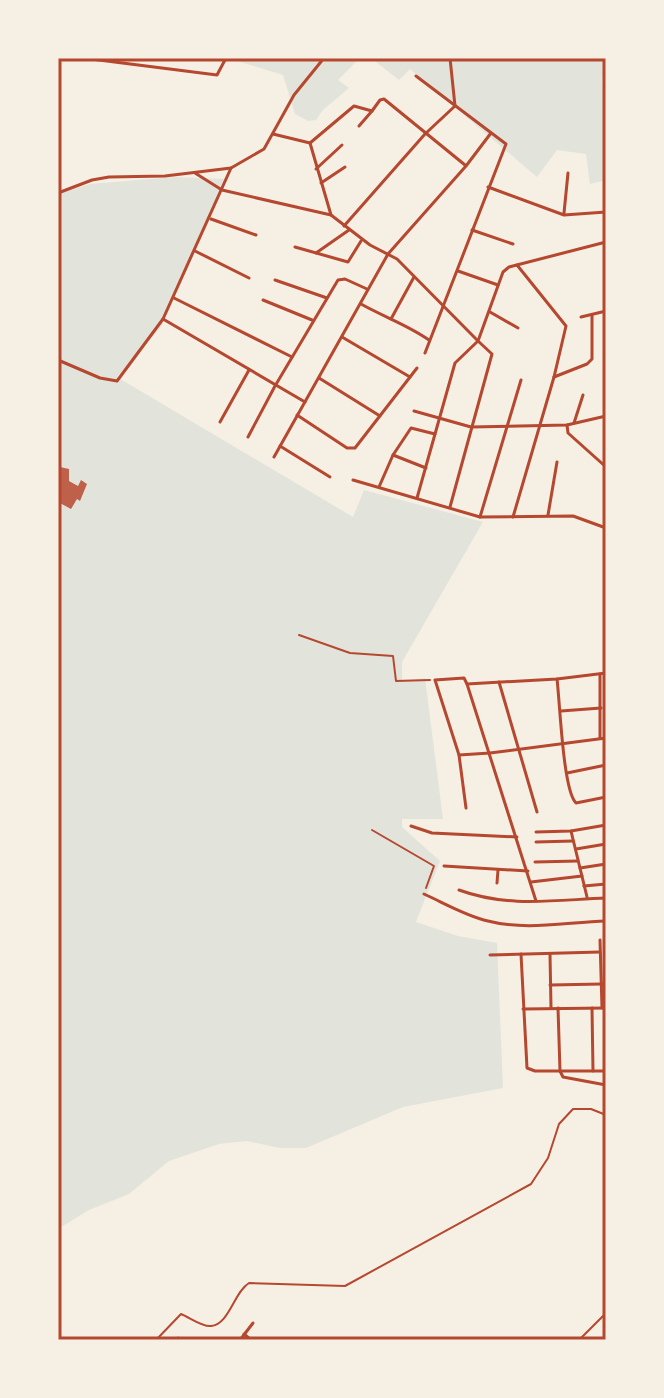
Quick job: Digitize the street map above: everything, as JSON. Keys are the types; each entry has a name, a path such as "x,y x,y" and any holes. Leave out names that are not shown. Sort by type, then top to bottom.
{"street":[{"path":"83,58 219,74 226,58"},
{"path":"58,193 109,177 231,168 264,149 294,95 324,58"},
{"path":"450,58 455,106"},
{"path":"416,76 506,144 425,353"},
{"path":"359,126 384,99 466,166"},
{"path":"310,143 354,106 372,111"},
{"path":"344,226 425,134 455,106"},
{"path":"274,457 388,254 491,133"},
{"path":"273,134 310,143"},
{"path":"310,143 331,215"},
{"path":"316,169 342,145"},
{"path":"321,183 345,167"},
{"path":"58,360 109,381 117,381 163,319 231,168"},
{"path":"195,173 222,190 331,215 361,240 388,254 492,354 450,507"},
{"path":"564,215 568,173"},
{"path":"488,187 564,215 606,212"},
{"path":"210,218 256,235"},
{"path":"316,253 349,230"},
{"path":"472,230 513,244"},
{"path":"295,247 348,262 361,240"},
{"path":"417,498 455,363 478,341 505,269 606,242"},
{"path":"195,251 249,278"},
{"path":"513,517 566,326 517,265"},
{"path":"458,271 498,285"},
{"path":"390,320 414,277"},
{"path":"248,437 292,357 341,279 369,290"},
{"path":"275,280 327,298"},
{"path":"173,298 292,357"},
{"path":"263,300 314,320"},
{"path":"361,304 390,320 410,326 429,340"},
{"path":"489,311 518,328"},
{"path":"581,317 606,311"},
{"path":"554,377 592,359 592,315"},
{"path":"163,319 305,402"},
{"path":"342,337 410,377"},
{"path":"297,415 347,448 355,448 417,368"},
{"path":"220,422 249,370"},
{"path":"319,378 380,416"},
{"path":"480,517 521,380"},
{"path":"574,423 583,395"},
{"path":"414,411 471,427 567,425 606,416"},
{"path":"567,425 568,433 606,467"},
{"path":"379,487 393,455 411,428 436,435"},
{"path":"280,446 330,477"},
{"path":"393,455 426,468"},
{"path":"548,515 557,462"},
{"path":"353,480 480,517 573,516 606,528"},
{"path":"467,684 606,673"},
{"path":"600,674 600,738"},
{"path":"466,808 459,755 435,680 464,678 467,684 536,901"},
{"path":"557,679 566,773 573,802 606,797"},
{"path":"499,682 537,812"},
{"path":"561,711 601,708"},
{"path":"459,755 606,738"},
{"path":"566,773 606,765"},
{"path":"536,832 571,831 606,825"},
{"path":"411,826 432,833 517,837"},
{"path":"571,831 587,899"},
{"path":"536,842 574,841"},
{"path":"576,849 606,844"},
{"path":"535,862 578,861"},
{"path":"580,868 606,864"},
{"path":"444,866 528,871"},
{"path":"497,883 498,870"},
{"path":"531,882 582,876"},
{"path":"584,886 606,884"},
{"path":"459,890 485,900 606,898"},
{"path":"424,894 487,921 542,927 563,922 606,921"},
{"path":"523,1009 604,1008 600,940"},
{"path":"490,955 600,952"},
{"path":"521,954 527,1068 535,1071 606,1071"},
{"path":"550,954 551,1008"},
{"path":"550,985 602,984"},
{"path":"558,1008 560,1071 563,1077 606,1085"},
{"path":"592,1008 593,1071"},
{"path":"240,1340 253,1323"},
{"path":"244,1334 251,1340"}],"lane":[{"path":"156,1340 181,1314 203,1324 218,1324 228,1314 240,1288 249,1283 345,1286 531,1184 548,1158 559,1124 573,1109 591,1109 606,1115"},
{"path":"579,1340 606,1313"}],"path":[{"path":"299,635 350,653 393,656 396,681 435,680"},
{"path":"372,830 434,866 424,894"}],"shaded area":[{"path":"228,58 360,58 338,80 349,88 316,120 308,121 295,114 283,75"},
{"path":"371,58 606,58 606,77 602,78 606,118 606,180 590,184 586,154 557,150 537,177 410,69 399,80"},
{"path":"174,177 224,179 161,327 117,377 353,517 364,490 483,522 402,662 402,681 425,678 443,819 402,819 402,827 440,861 416,922 458,936 497,943 503,1088 403,1107 306,1148 280,1148 247,1141 219,1144 169,1161 129,1194 89,1210 58,1229 58,194 90,184"}],"building":[{"path":"60,467 69,469 69,481 78,486 81,480 87,484 80,501 77,499 71,509 58,502"}]}
